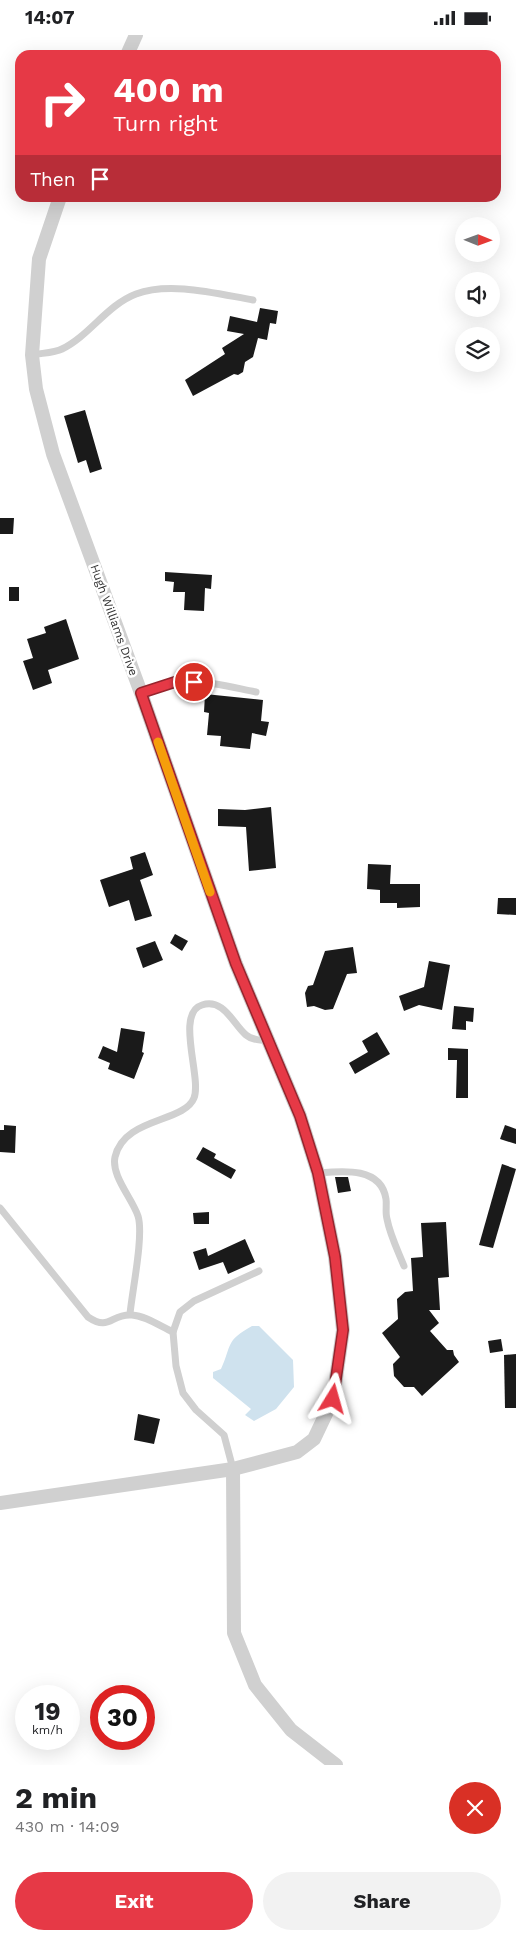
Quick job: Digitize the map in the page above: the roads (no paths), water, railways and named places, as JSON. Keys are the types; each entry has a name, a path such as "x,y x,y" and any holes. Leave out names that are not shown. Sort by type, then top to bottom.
{"street":[{"path":"129,50 136,35"},
{"name":"Hugh Williams Drive","path":"0,1503 234,1469 297,1452 314,1439 333,1399 343,1330 335,1257 318,1173 300,1116 236,964 141,693 53,453 36,389 32,355 39,259 58,202"},
{"path":"234,1469 234,1633 255,1685 291,1730 336,1765"}],"lane":[{"path":"32,355 62,349 116,306 134,295 153,290 202,290 253,300"},
{"path":"141,693 178,681 208,683 256,692"},
{"path":"130,1314 139,1233 138,1218 114,1166 116,1155 125,1138 141,1127 188,1107 194,1098 196,1087 188,1030 194,1010 201,1005 214,1004 228,1012 246,1035 254,1039 268,1041"},
{"path":"318,1173 350,1171 363,1173 374,1179 383,1190 386,1199 387,1220 404,1266"},
{"path":"0,1208 88,1317 98,1324 107,1324 122,1315 130,1314 140,1316 173,1332"},
{"path":"234,1469 224,1435 196,1409 183,1393 176,1366 173,1332 180,1312 194,1301 259,1271"}],"water":[{"path":"252,1326 259,1326 293,1360 294,1387 276,1409 254,1421 245,1415 251,1409 213,1378 213,1372 221,1369 233,1340"}]}
